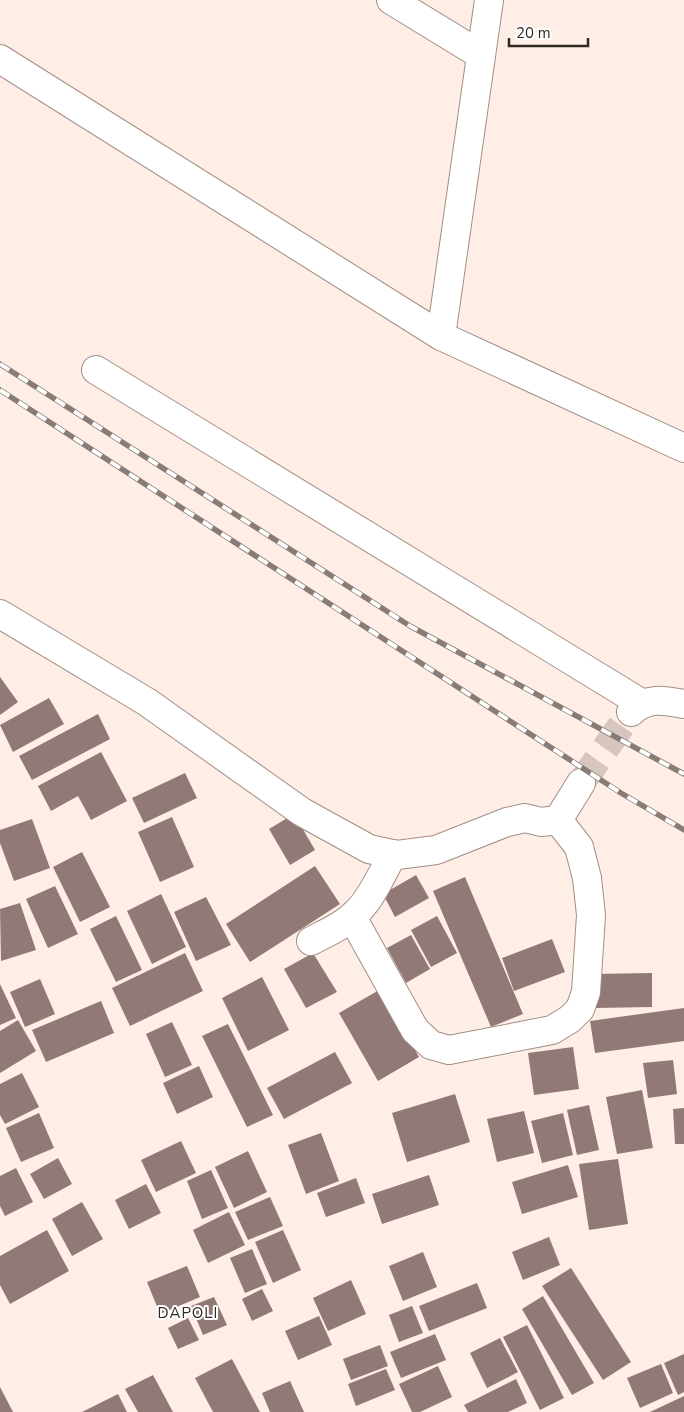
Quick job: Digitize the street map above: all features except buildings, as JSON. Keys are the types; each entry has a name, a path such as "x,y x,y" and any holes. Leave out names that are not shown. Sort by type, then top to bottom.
{"street":[{"path":"391,0 481,55"},
{"path":"441,336 489,0"},
{"path":"0,59 441,336 684,448"},
{"path":"96,370 636,708 660,700 684,704"},
{"path":"0,614 147,702 302,812 369,849 393,854 436,850 507,822 525,818 542,822 558,820"},
{"path":"558,820 580,782"},
{"path":"352,917 415,1030 431,1045 449,1050 552,1030 570,1019 580,1009 586,992 590,915 588,878 579,847 558,820"},
{"path":"311,941 352,917 365,903 393,854"}],"tunnel":[{"path":"581,783 631,712"}],"railway":[{"path":"0,364 410,626 684,774"},
{"path":"0,390 621,793 684,830"}],"district":[{"name":"DAPOLI","path":"188,1313"}]}
